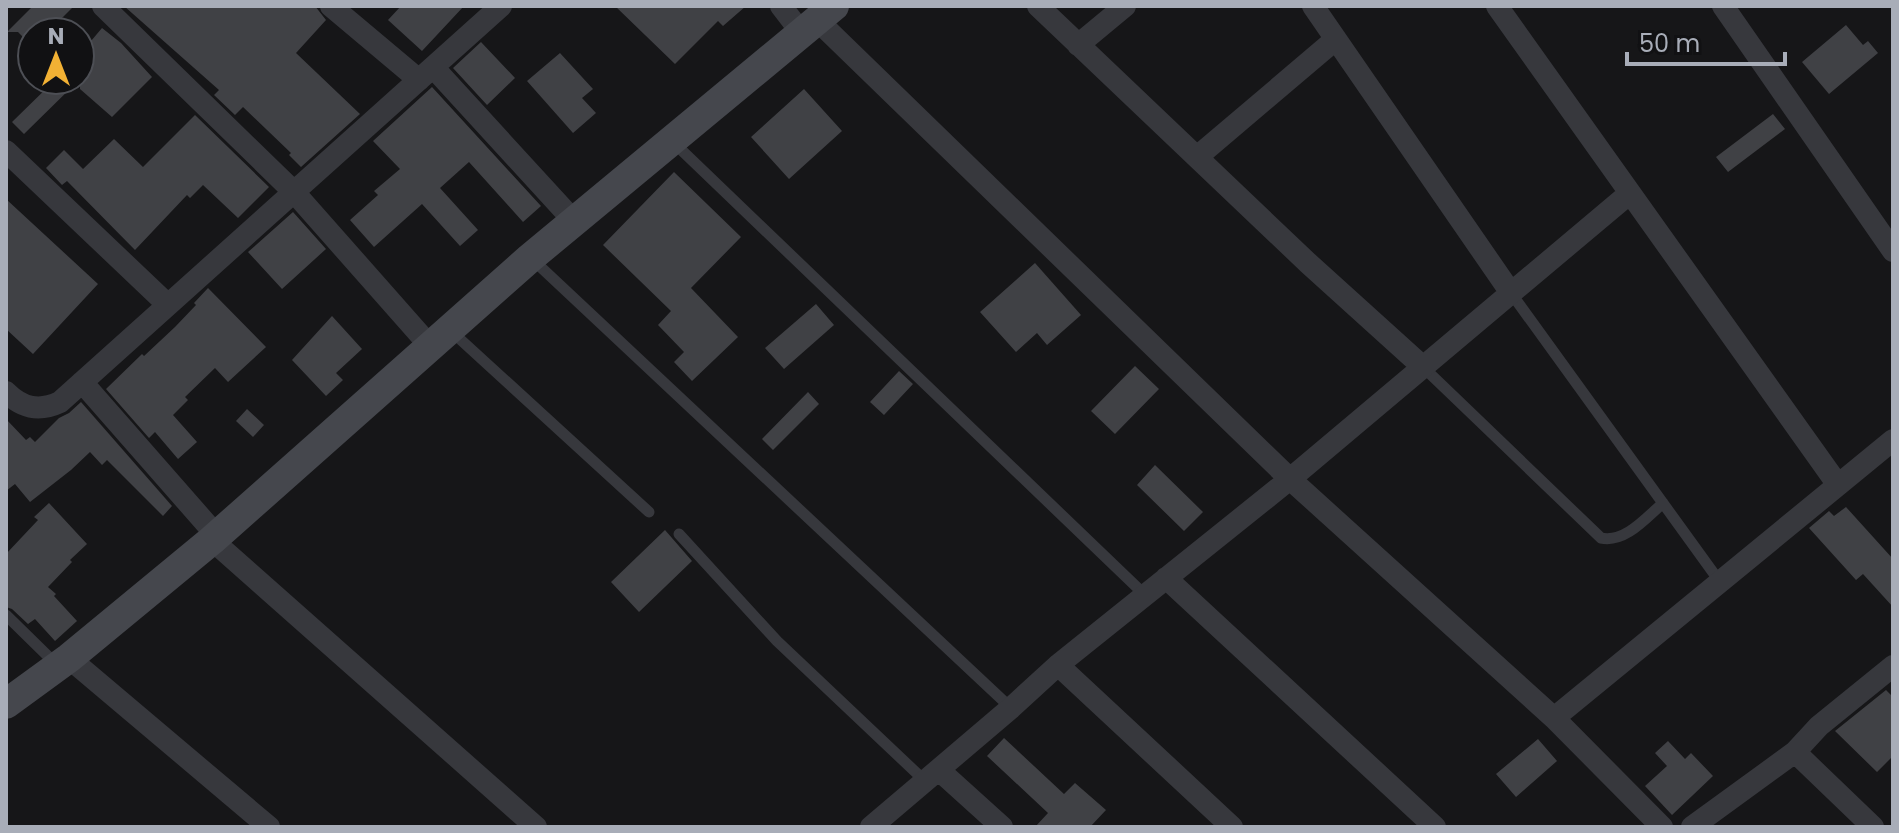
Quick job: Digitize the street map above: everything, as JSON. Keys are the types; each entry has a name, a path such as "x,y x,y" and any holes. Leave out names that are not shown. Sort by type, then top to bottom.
{"street":[{"path":"103,6 440,338"},
{"path":"331,6 426,73 574,221"},
{"path":"6,392 25,406 39,408 60,402 501,6"},
{"path":"781,6 817,19 1290,479 1554,718 1662,827"},
{"path":"1038,6 1308,263 1423,367"},
{"path":"1078,45 1125,6"},
{"path":"1313,6 1511,293"},
{"path":"1497,6 1838,485"},
{"path":"1723,6 1893,251"},
{"path":"6,704 64,662 214,538 530,258 817,19"},
{"path":"1197,157 1336,39"},
{"path":"6,151 168,305"},
{"path":"871,827 1058,665 1290,479 1630,193"},
{"path":"82,382 214,538 536,827"},
{"path":"1554,718 1893,440"},
{"path":"1166,578 1435,827"},
{"path":"64,662 269,827"},
{"path":"1058,665 1232,827"},
{"path":"1692,827 1795,752 1819,726 1893,666"},
{"path":"1795,752 1873,827"},
{"path":"932,776 1002,827"}],"lane":[{"path":"671,141 1145,595"},
{"path":"530,258 1011,708"},
{"path":"1511,293 1720,582"},
{"path":"440,338 649,512"},
{"path":"1423,367 1601,538 1621,536 1663,503"},
{"path":"679,534 777,641 932,776"},
{"path":"6,615 64,662"}],"building":[{"path":"33,6 74,6 64,16 23,16"},
{"path":"124,6 315,6 326,20 296,53 360,114 301,167 289,155 291,153 243,107 235,115 214,95 219,90"},
{"path":"401,6 464,6 422,51 388,20"},
{"path":"615,6 746,6 723,26 718,21 675,64"},
{"path":"16,23 16,32 7,32"},
{"path":"1846,25 1863,45 1868,41 1878,53 1829,94 1802,62"},
{"path":"102,28 121,43 152,77 112,117 88,96 96,96 96,35"},
{"path":"481,42 515,78 487,105 453,68"},
{"path":"560,53 593,89 582,98 596,113 573,133 527,81"},
{"path":"432,87 541,206 523,222 469,162 440,188 478,230 460,246 422,204 374,247 350,220 378,195 374,191 400,169 373,141"},
{"path":"804,89 842,131 789,179 751,137"},
{"path":"39,96 63,96 24,134 12,122"},
{"path":"1773,114 1785,129 1728,172 1716,157"},
{"path":"195,115 269,187 238,218 203,185 190,198 187,195 135,250 67,181 62,185 46,168 64,150 83,169 114,139 143,167"},
{"path":"674,172 741,237 691,288 738,337 692,381 674,362 684,352 658,325 671,311 603,245"},
{"path":"6,199 98,284 33,354 6,329"},
{"path":"293,212 326,249 282,289 248,252"},
{"path":"1035,263 1081,315 1047,345 1037,333 1016,352 980,312"},
{"path":"208,288 266,347 228,382 215,368 185,397 188,400 173,415 197,442 178,459 155,432 149,438 106,389 175,327"},
{"path":"816,304 834,325 784,369 765,348"},
{"path":"332,316 362,349 336,373 343,380 326,396 292,360"},
{"path":"1135,366 1159,389 1115,434 1091,411"},
{"path":"899,371 913,384 884,415 870,402"},
{"path":"808,392 819,404 773,450 762,439"},
{"path":"81,402 172,506 163,516 107,460 102,465 90,452 30,502 15,484 6,491 6,419 26,440 30,437 35,442"},
{"path":"247,409 264,425 253,437 236,421"},
{"path":"1155,465 1203,512 1184,531 1137,485"},
{"path":"49,503 87,544 48,587 77,621 55,641 35,619 28,624 6,607 6,554 38,520 34,517"},
{"path":"1846,507 1893,559 1893,607 1863,574 1856,580 1809,528 1829,511 1834,516"},
{"path":"665,530 692,561 639,612 611,582"},
{"path":"1886,690 1893,697 1893,756 1877,772 1835,731"},
{"path":"1004,738 1064,794 1075,783 1106,810 1090,827 1035,827 1048,813 987,756"},
{"path":"1538,739 1557,761 1516,797 1496,774"},
{"path":"1668,741 1685,759 1691,753 1713,776 1672,815 1645,786 1667,766 1655,753"}]}
